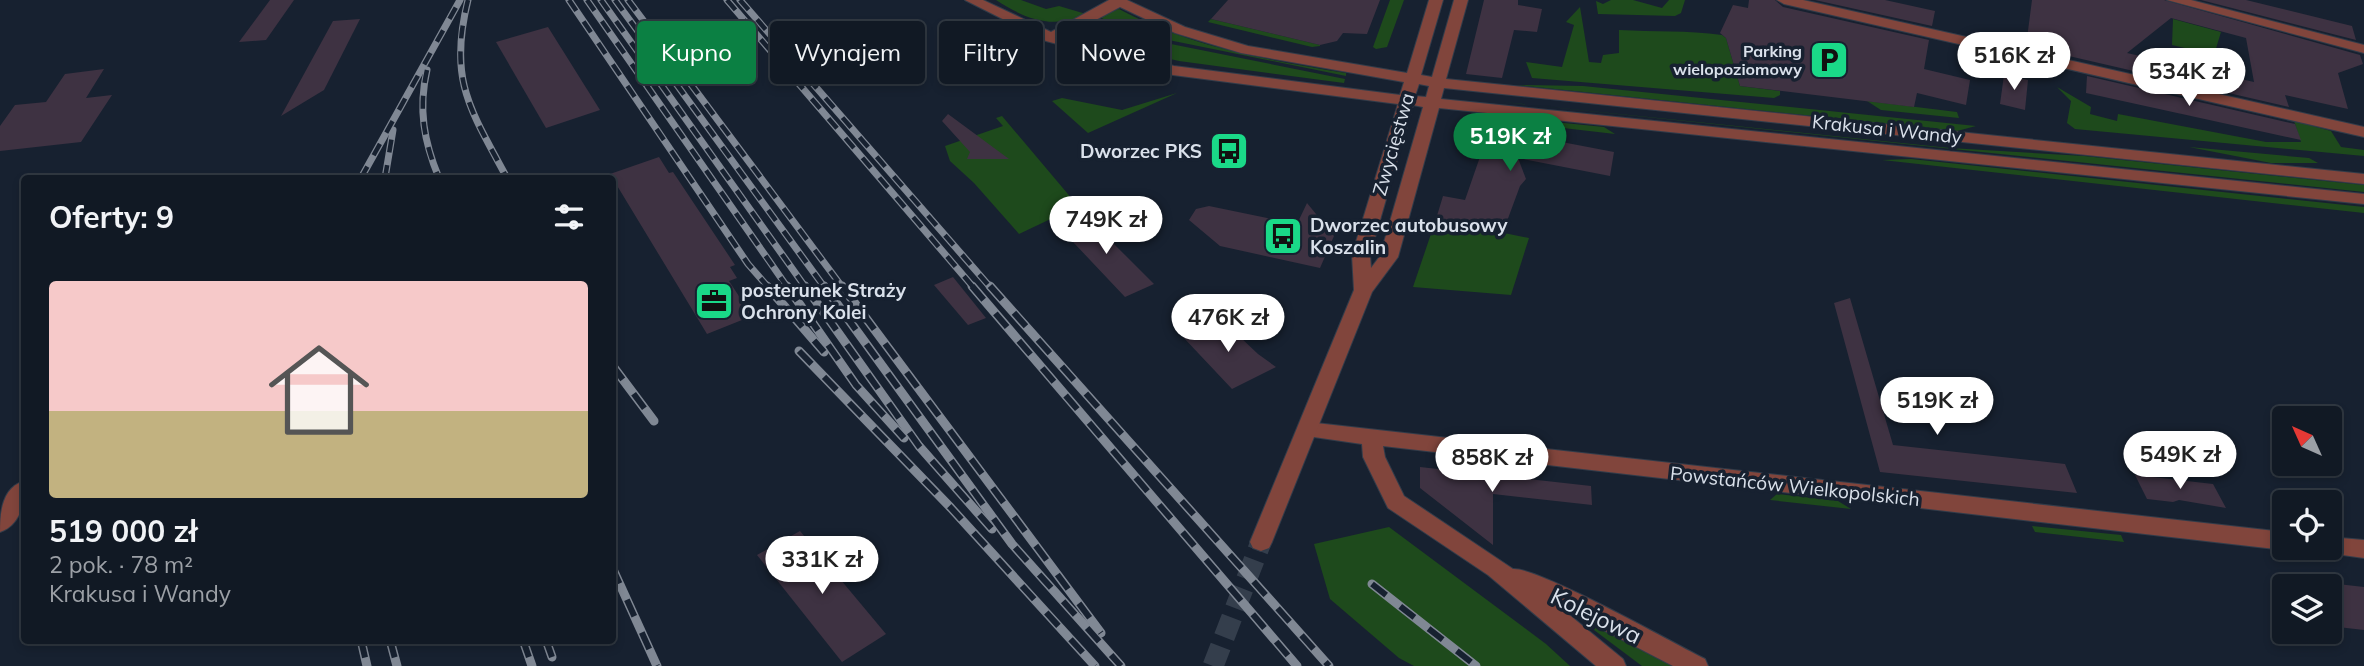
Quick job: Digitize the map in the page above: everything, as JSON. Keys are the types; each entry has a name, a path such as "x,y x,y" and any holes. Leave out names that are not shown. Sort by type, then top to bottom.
{"street":[{"name":"Krakusa i Wandy","path":"972,0 1051,38 1088,50 1173,70 1405,100 2364,199"},
{"name":"Zwycięstwa","path":"1363,290 1361,255 1436,0"},
{"name":"Zwycięstwa","path":"1261,542 1363,290 1389,257 1461,0"},
{"path":"1784,0 2364,132"},
{"path":"2174,0 2364,49"},
{"name":"Krakusa i Wandy","path":"1118,1 1180,30 1246,50 1439,83 2364,179"},
{"path":"1051,38 1118,1"},
{"name":"Powstańców Wielkopolskich","path":"1307,430 1372,440 2272,540"},
{"name":"Kolejowa","path":"1372,440 1374,457 1396,502 1496,568 1614,666"},
{"path":"0,523 21,493"},
{"path":"2342,547 2364,550"},
{"name":"Kolejowa","path":"1496,568 1578,605 1696,666"}],"green space":[{"path":"996,0 1021,0 1046,9 1059,6 1086,14 1074,19 1051,22 1018,12"},
{"path":"1390,0 1404,0 1387,47 1376,49 1373,47"},
{"path":"1611,0 1633,0 1662,8 1669,0 1685,0 1681,13 1675,16 1598,14 1596,1 1603,4"},
{"path":"1580,7 1589,62 1601,63 1603,55 1619,53 1619,30 1722,35 1726,38 1740,86 1780,91 1780,95 1774,98 1532,78 1526,62 1562,67 1574,25 1566,22"},
{"path":"1119,9 1144,21 1108,21 1099,17"},
{"path":"1211,19 1320,46 1312,47 1208,22"},
{"path":"2173,19 2221,32 2214,55 2172,45"},
{"path":"1170,32 1201,43 1346,73 1346,76 1170,40"},
{"path":"1170,44 1345,79 1344,83 1170,59"},
{"path":"1516,85 1583,86 1976,126 1957,131"},
{"path":"2057,87 2091,107 2090,114 2117,121 2118,114 2266,142 2301,142 2294,121 2331,131 2341,147 2364,150 2364,156 2075,129 2067,123 2071,101"},
{"path":"1177,93 1088,133 1052,101 1062,98 1122,110"},
{"path":"1867,101 1957,112 1959,118 1881,110"},
{"path":"1503,102 1950,148 2084,156 2364,185 2364,192"},
{"path":"1002,116 1078,206 1019,234 974,183 950,161 945,146 1003,126 996,118"},
{"path":"1503,117 1604,127 1615,134 1511,122"},
{"path":"2189,147 2309,158 2318,163 2271,163"},
{"path":"1911,159 2364,207 2364,213 1882,160"},
{"path":"1436,219 1529,238 1511,295 1413,287"},
{"path":"1777,494 1838,501 1851,509 1770,500"},
{"path":"2032,526 2121,535 2124,542 2035,532"},
{"path":"1389,527 1546,644 1570,666 1414,666 1399,658 1330,599 1314,544"},
{"path":"1596,627 1673,666 1642,666 1594,630"}],"building":[{"path":"270,0 294,0 266,40 239,42"},
{"path":"1228,0 1380,0 1367,34 1343,33 1337,41 1320,45 1211,19"},
{"path":"1484,0 1518,0 1518,5 1542,9 1537,32 1514,30 1502,78 1466,74"},
{"name":"Parking wielopoziomowy","path":"1749,0 1775,0 1783,7 1929,40 1924,69 1970,80 1966,105 1917,93 1914,107 1740,86 1726,38 1720,33 1733,5 1748,8"},
{"path":"1815,0 1885,0 1935,11 1932,26"},
{"path":"2032,0 2164,0 2360,55 2363,64 2338,73 2348,109 2285,95 2289,107 2026,46","holes":["2171,18 2246,38 2254,82 2127,53"]},
{"path":"2201,0 2246,0 2352,26 2356,40"},
{"path":"360,19 324,90 281,116 333,21"},
{"path":"548,27 600,110 546,128 496,42"},
{"path":"104,69 86,98 112,95 81,142 0,151 0,126 15,105 46,102 65,74"},
{"path":"2004,75 2028,80 2025,110 2000,104"},
{"path":"2087,76 2295,124 2301,140 2086,93"},
{"path":"948,114 1009,159 967,159 970,152 942,121"},
{"path":"1462,123 1614,152 1610,176 1518,158 1526,179 1520,186 1503,232 1436,219 1443,196 1465,200 1482,151 1455,145"},
{"path":"659,157 669,173 673,172 735,265 730,267 737,278 729,281 752,316 707,334 616,184 616,175 610,174"},
{"path":"1307,203 1334,236 1320,268 1220,246 1189,220 1196,209 1209,206 1297,224"},
{"path":"1085,214 1154,284 1125,297 1057,225"},
{"path":"953,277 986,318 968,325 934,285"},
{"path":"1850,298 1893,445 2065,464 2077,493 1880,472 1834,303"},
{"path":"1222,320 1276,367 1232,389 1183,337"},
{"path":"1420,467 1591,486 1592,505 1493,494 1493,545 1420,488"},
{"path":"2135,475 2213,484 2226,508 2179,500 2173,502 2147,499"},
{"path":"800,531 886,634 842,662 757,555"},
{"path":"2342,584 2364,587 2364,630 2342,627"}],"tunnel":[{"path":"1213,666 1261,542"}],"railway":[{"path":"363,175 460,0"},
{"path":"468,0 460,52 466,93 482,132 505,175"},
{"path":"569,0 748,264 769,288"},
{"path":"587,0 788,288"},
{"path":"601,0 806,288"},
{"path":"615,0 825,288"},
{"path":"628,0 843,288"},
{"path":"727,0 974,288"},
{"path":"740,0 991,288"},
{"path":"427,70 423,98 424,125 438,175"},
{"path":"386,175 393,130"},
{"path":"767,286 824,352"},
{"path":"787,286 856,385 904,438"},
{"path":"805,286 919,446 992,529"},
{"path":"824,286 1012,544 1121,666"},
{"path":"842,286 1101,633"},
{"path":"972,286 1297,666"},
{"path":"990,286 1329,666"},
{"path":"799,351 951,508 1095,666"},
{"path":"616,370 654,421"},
{"path":"616,576 657,666"},
{"path":"1372,584 1476,666"},
{"path":"362,644 367,666"},
{"path":"391,644 397,666"},
{"path":"524,644 532,666"},
{"path":"547,644 552,657"}],"place":[{"name":"Parking wielopoziomowy","path":"1829,60"},
{"name":"Dworzec PKS","path":"1229,151"},
{"name":"Dworzec autobusowy Koszalin","path":"1283,236"},
{"name":"posterunek Straży Ochrony Kolei","path":"714,301"}]}
